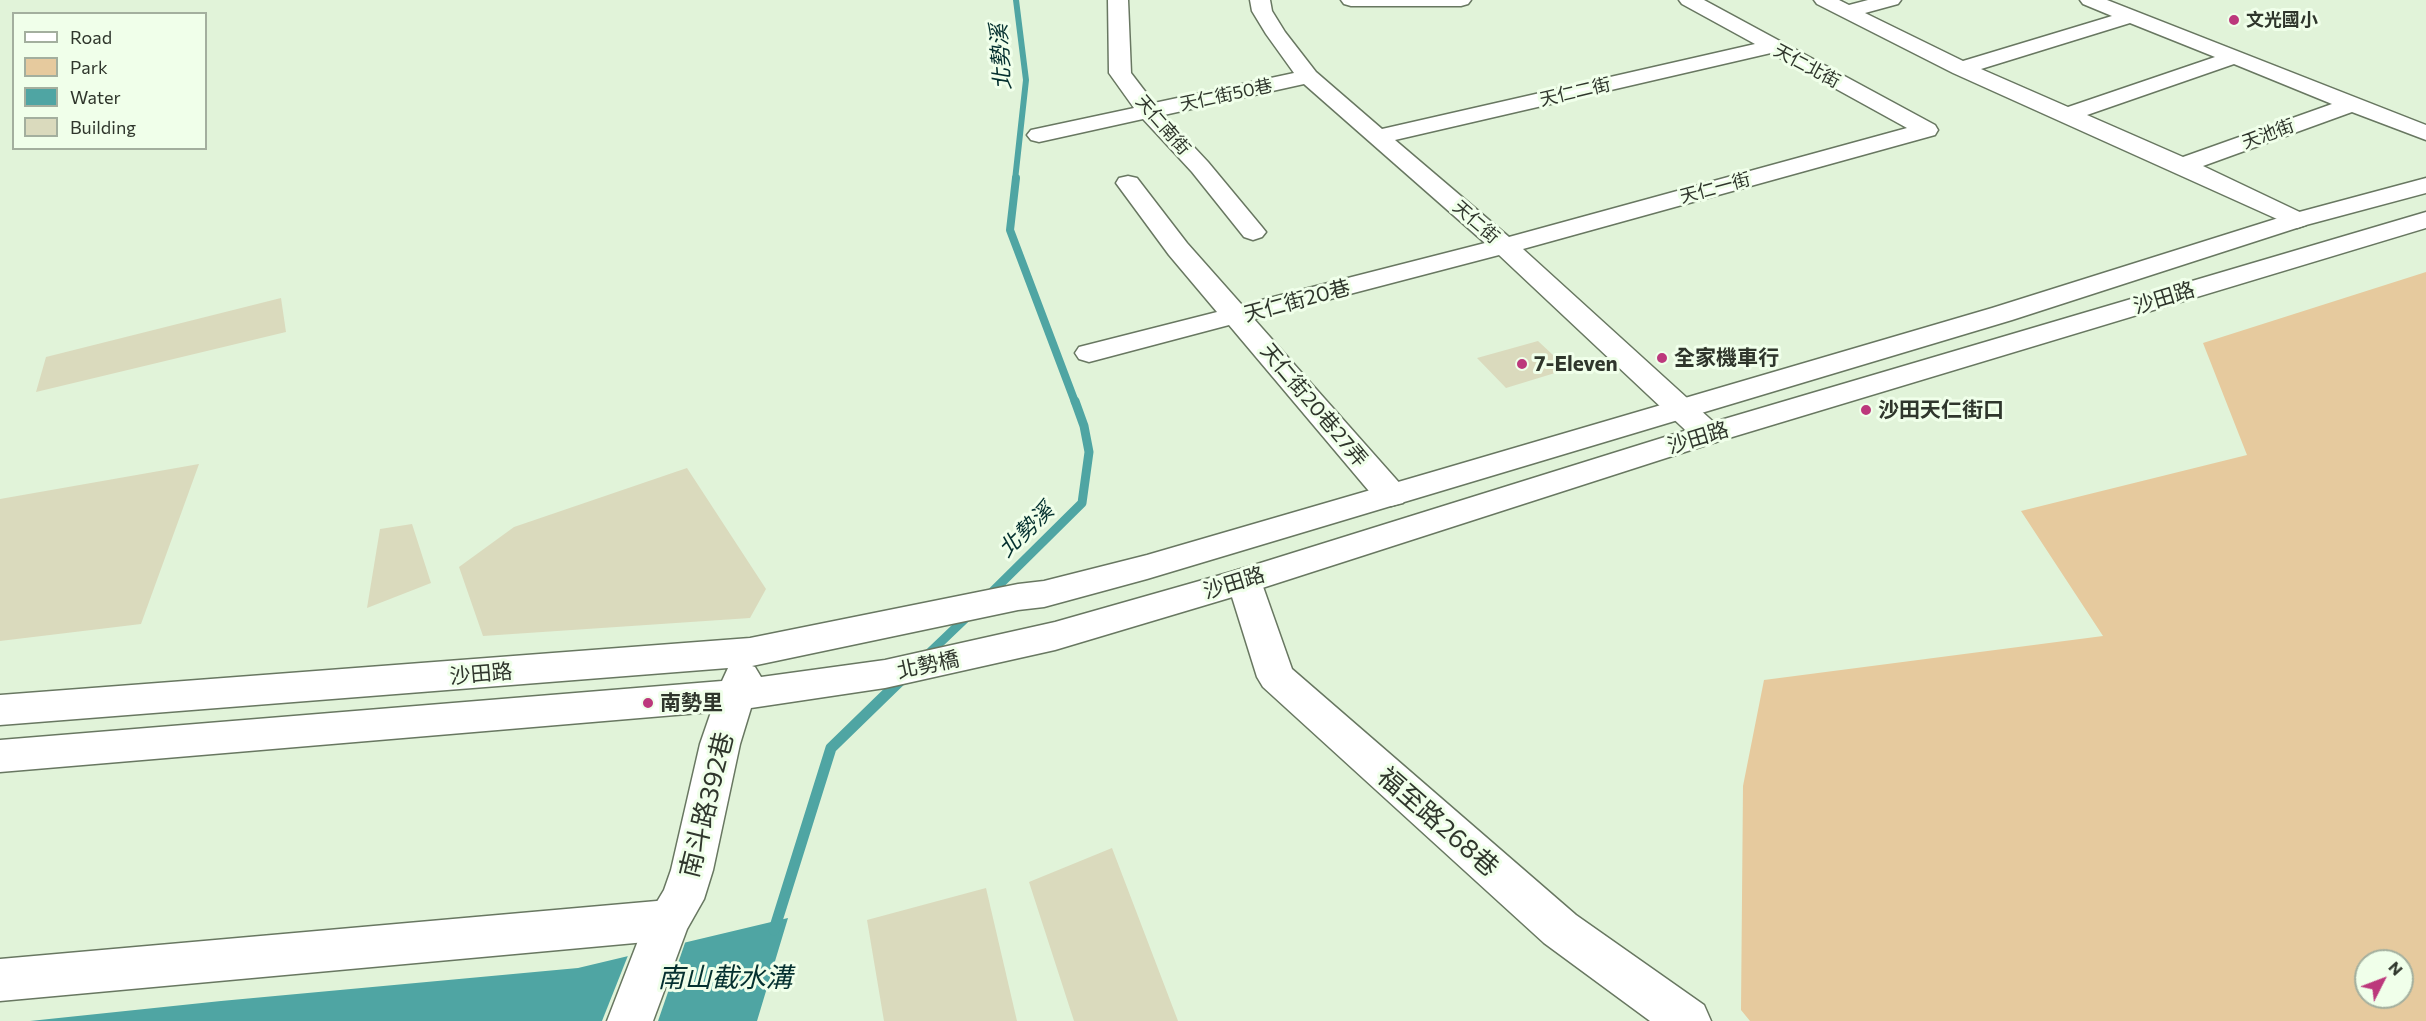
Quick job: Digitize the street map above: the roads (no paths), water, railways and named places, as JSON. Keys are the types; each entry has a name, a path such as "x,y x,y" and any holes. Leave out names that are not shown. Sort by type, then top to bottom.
{"street":[{"name":"天仁南街","path":"1118,0 1120,73 1149,112 1200,167 1254,232"},
{"name":"天仁街","path":"1260,0 1262,11 1276,34 1308,77 1504,246 1679,410 1708,434"},
{"path":"1351,0 1461,0"},
{"name":"天仁北街","path":"1689,0 1927,130"},
{"path":"1824,0 1961,68 2182,165 2297,220"},
{"path":"1848,11 1891,0"},
{"path":"2091,0 2426,133"},
{"path":"1961,68 2131,16"},
{"name":"天仁二街","path":"1379,137 1771,46"},
{"path":"2065,115 2235,57"},
{"name":"天仁街50巷","path":"1039,135 1308,77"},
{"name":"天池街","path":"2182,165 2353,104"},
{"name":"天仁一街","path":"1504,246 1927,130"},
{"name":"天仁街20巷27弄","path":"1128,183 1178,249 1390,495"},
{"name":"沙田路","path":"0,710 750,652 1018,597 1044,594 1147,567 1679,410 2002,314 2297,220 2426,185"},
{"name":"沙田路","path":"970,656 1055,636 1244,581 1708,434 2426,220"},
{"name":"天仁街20巷","path":"1089,353 1504,246"},
{"name":"福至路268巷","path":"1244,581 1276,677 1560,929 1688,1021"},
{"name":"南斗路392巷","path":"630,1021 668,920 682,899 692,870 720,744 750,652"},
{"name":"北勢橋","path":"885,674 970,656"},
{"name":"沙田路","path":"0,756 736,695 885,674"},
{"path":"0,980 668,920"}],"water":[{"name":"南山截水溝","path":"788,918 757,1021 30,1021 578,968"}],"waterway":[{"name":"北勢溪","path":"1015,180 1026,80 1016,0"},
{"name":"北勢溪","path":"1016,178 1010,230 1075,402"},
{"name":"北勢溪","path":"987,597 1082,503 1089,452 1084,426 1075,401"},
{"name":"北勢溪","path":"925,657 969,615"},
{"name":"北勢溪","path":"774,930 831,748 904,677 902,679"}],"place":[{"name":"文光國小","path":"2234,20"},
{"name":"全家機車行","path":"1662,358"},
{"name":"7-Eleven","path":"1522,364"},
{"name":"沙田天仁街口","path":"1866,410"},
{"name":"南勢里","path":"648,703"}]}
